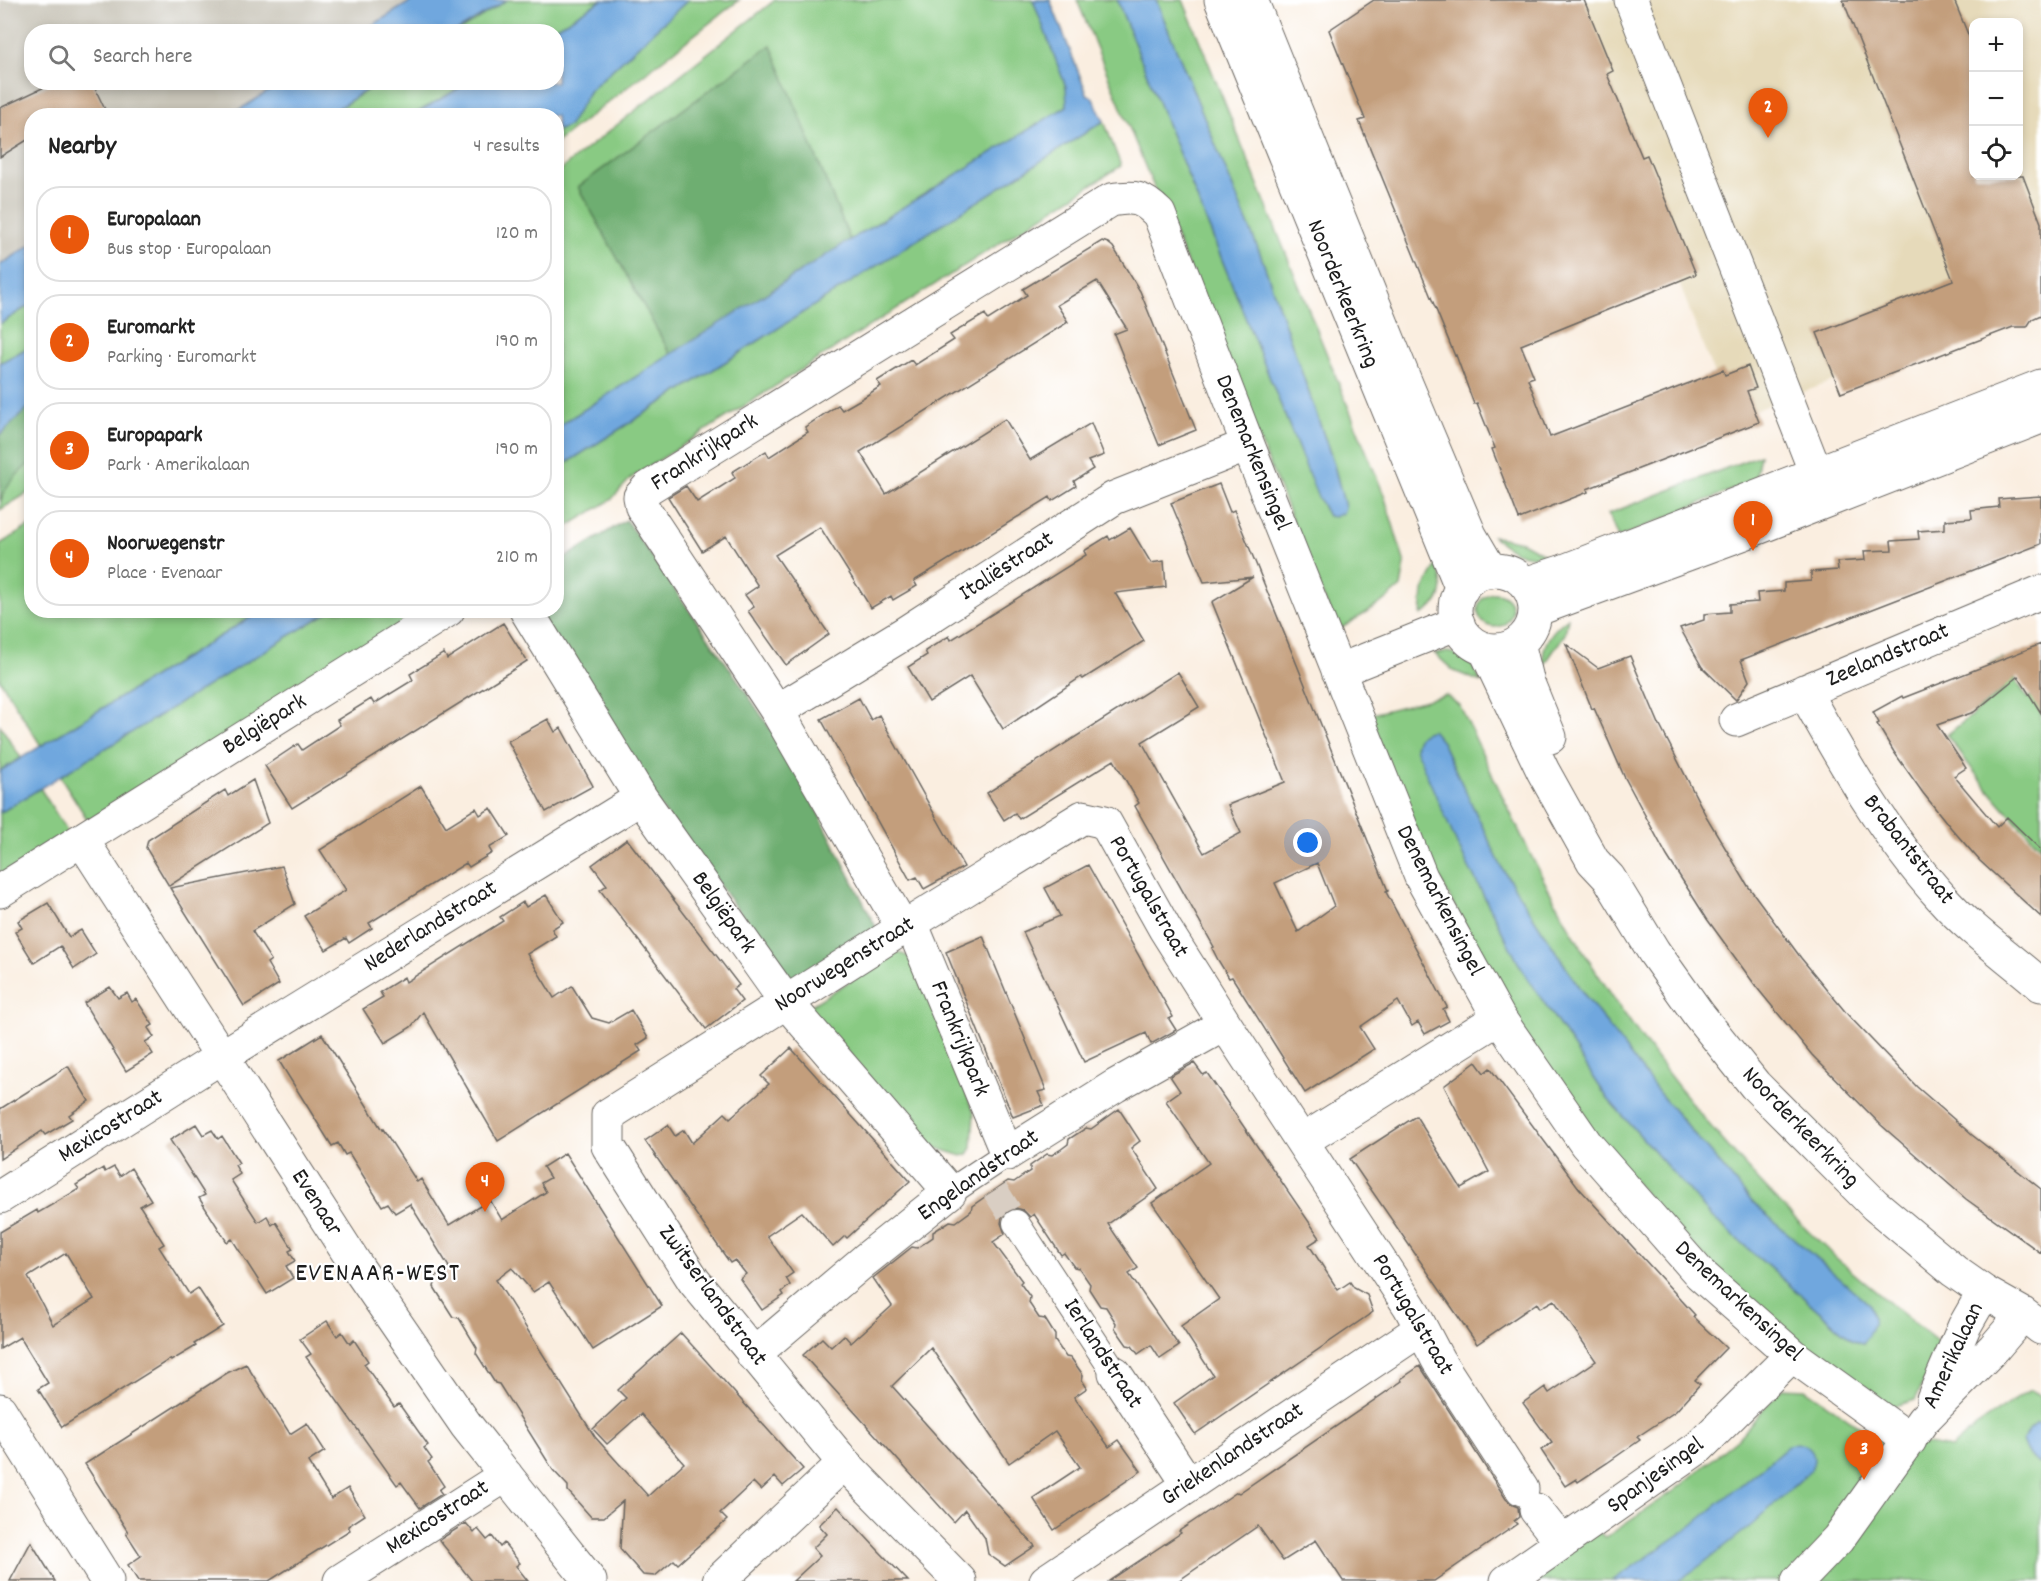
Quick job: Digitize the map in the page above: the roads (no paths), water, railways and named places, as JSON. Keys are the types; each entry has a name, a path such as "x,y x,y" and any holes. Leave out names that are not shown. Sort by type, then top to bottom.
{"street":[{"name":"Noorderkeerkring","path":"1221,0 1462,589"},
{"name":"Noorderkeerkring","path":"1251,0 1407,386 1470,535 1491,571"},
{"path":"1631,0 1821,487"},
{"name":"Frankrijkpark","path":"995,1172 907,925 777,711 642,507 640,497 648,488 1111,200 1125,198 1146,201"},
{"name":"Denemarkensingel","path":"1146,201 1159,214 1248,445 1421,877 1499,1018 1586,1144 1700,1274 1792,1355 1917,1430"},
{"path":"1821,487 2041,386"},
{"path":"1530,597 1564,571 2041,417"},
{"name":"Italiëstraat","path":"777,711 896,638 1114,498 1248,445"},
{"path":"1491,571 1509,573 1530,597 1531,629 1518,643 1502,650 1485,649 1468,639 1458,623 1456,609 1462,589 1474,577 1491,571"},
{"name":"Zeelandstraat","path":"1736,720 2041,592"},
{"name":"Belgiëpark","path":"0,891 435,618"},
{"name":"Belgiëpark","path":"531,618 641,798 786,1002 950,1192"},
{"path":"1338,671 1458,623"},
{"name":"Noorderkeerkring","path":"1518,643 1528,683 1560,763 1608,856 1610,878"},
{"name":"Noorderkeerkring","path":"1485,649 1543,771 1593,861 1610,878 1654,952 1699,1015 1755,1085 1875,1205 1942,1262 1984,1292 2032,1321"},
{"name":"Brabantstraat","path":"1804,691 1849,773 1935,891 1970,925 2041,985"},
{"name":"Nederlandstraat","path":"221,1057 641,798"},
{"name":"Noorwegenstraat","path":"608,1115 907,925 1083,817"},
{"name":"Portugalstraat","path":"1083,817 1105,822 1165,929 1410,1307 1464,1402 1562,1544"},
{"name":"Evenaar","path":"82,840 358,1268 466,1425 590,1581"},
{"path":"1302,1141 1499,1018"},
{"name":"Engelandstraat","path":"753,1355 950,1192 995,1172 1115,1086 1225,1024"},
{"name":"Mexicostraat","path":"0,1197 221,1057"},
{"name":"Zwitserlandstraat","path":"608,1115 608,1146 694,1281 844,1463 960,1581"},
{"name":"Ierlandstraat","path":"1016,1223 1189,1485"},
{"name":"Amerikalaan","path":"1917,1430 1965,1327 1984,1292"},
{"name":"Amerikalaan","path":"1798,1581 1838,1539 1917,1430 1994,1348 2032,1321"},
{"name":"Griekenlandstraat","path":"1046,1581 1421,1329"},
{"name":"Spanjesingel","path":"1507,1581 1699,1447 1792,1355"},
{"path":"0,1410 106,1581"},
{"path":"719,1581 844,1463"},
{"name":"Mexicostraat","path":"340,1581 506,1475"}],"water":[{"path":"413,0 507,0 468,24 374,24"},
{"path":"602,0 688,0 590,90 569,126 564,128 564,108 425,108 456,90 564,90 563,24"},
{"path":"1033,0 1050,0 1087,94 1092,97 1104,121 564,465 564,423 850,240 1067,106 1066,87"},
{"path":"1117,0 1156,0 1261,256 1333,462 1345,507 1343,513 1334,517 1328,516 1318,497"},
{"path":"270,90 367,90 338,108 242,108"},
{"path":"24,250 24,309 0,324 0,265"},
{"path":"24,350 24,412 0,435 0,363"},
{"path":"250,618 319,618 0,813 0,771"},
{"path":"1432,730 1442,742 1503,870 1580,989 1659,1093 1753,1203 1869,1304 1873,1324 1863,1343 1853,1341 1712,1217 1608,1099 1520,966 1457,844 1415,748 1420,736"},
{"path":"2036,1423 2041,1424 2041,1465 2029,1454 2023,1440 2028,1430"},
{"path":"1796,1443 1806,1446 1812,1452 1814,1460 1811,1470 1753,1524 1701,1565 1678,1581 1612,1581 1689,1528 1789,1445"}],"tunnel":[{"path":"995,1190 1016,1223"}],"place":[{"name":"Euromarkt","path":"1768,138"},
{"name":"Europalaan","path":"1753,551"},
{"name":"Noorwegenstr","path":"485,1212"},
{"name":"Europapark","path":"1864,1480"}],"district":[{"name":"EVENAAR-WEST","path":"378,1274"}]}
